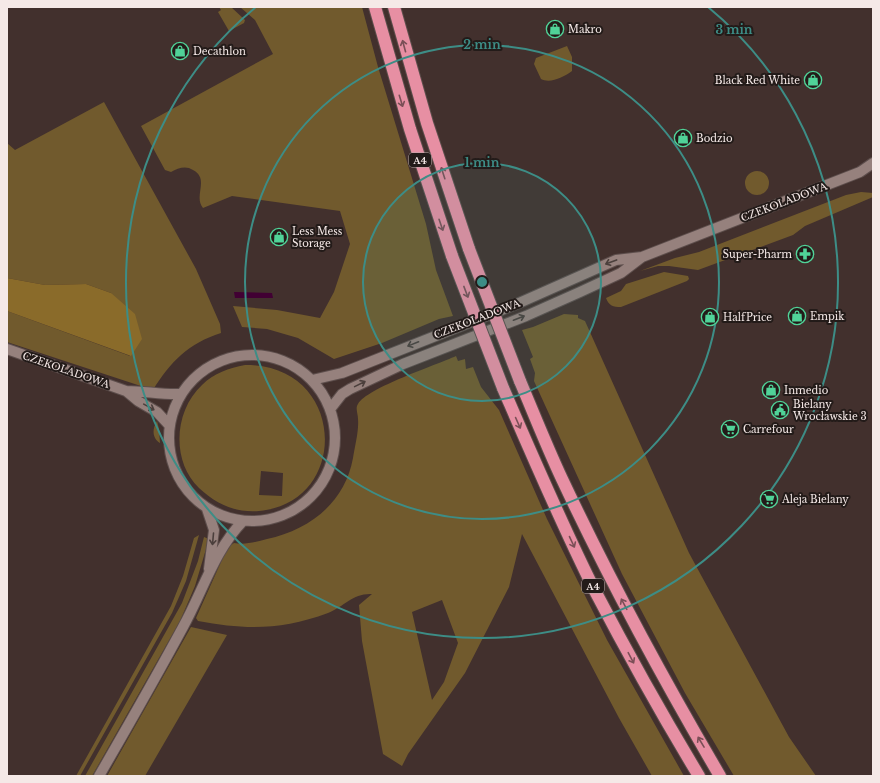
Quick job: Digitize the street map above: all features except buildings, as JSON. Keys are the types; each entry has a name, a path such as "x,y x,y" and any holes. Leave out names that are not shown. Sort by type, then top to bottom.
{"highway":[{"name":"A4","path":"375,7 410,129 452,256 503,388 545,485 594,587 660,711 699,776"},
{"name":"A4","path":"394,7 427,123 469,250 520,381 562,478 611,579 675,699 720,776"}],"main road":[{"name":"CZEKOLADOWA","path":"331,408 342,394 350,389 403,364 526,316 621,273 642,258 860,172 873,163"},
{"name":"CZEKOLADOWA","path":"860,172 873,171"},
{"name":"CZEKOLADOWA","path":"312,380 342,373 519,303 616,260 642,258"},
{"name":"CZEKOLADOWA","path":"7,349 126,391 141,391 163,395 181,394"},
{"path":"260,355 282,360 302,371 312,380 325,396 331,408 335,428 334,454 327,474 317,491 297,509 268,520 243,521 229,518 207,509 193,496 176,471 169,446 170,426 174,408 181,394 194,378 202,371 219,361 236,356 260,355"},
{"name":"CZEKOLADOWA","path":"126,391 138,402 157,412 170,426"},
{"path":"207,509 214,530 209,570"},
{"path":"99,776 184,626 209,570 218,558 228,538 243,521"}],"shaded area":[{"path":"219,7 231,7 245,20 244,23 229,31 218,12 221,10"},
{"path":"240,7 362,7 378,67 426,224 436,270 453,316 439,319 382,343 334,359 298,338 267,329 242,327 233,306 277,310 320,318 334,292 350,244 340,211 232,196 203,208 200,203 201,183 198,174 190,168 185,167 171,172 165,170 141,126 273,54 255,20"},
{"path":"567,46 572,57 572,71 553,80 549,81 541,79 534,64 536,58"},
{"path":"104,102 196,269 220,324 221,333 199,342 181,355 166,371 153,390 7,342 7,311 130,356 111,293 86,284 45,285 7,278 7,143 15,150"},
{"path":"757,171 766,174 769,183 766,192 757,195 748,192 745,183 748,174"},
{"path":"861,192 873,193 873,197 805,226 793,235 698,270 658,266 640,271 675,258 699,252 846,195"},
{"path":"664,272 688,276 689,279 621,307 612,306 608,303 606,298 621,291 626,284"},
{"path":"7,278 45,285 86,284 111,293 135,314 142,339 131,356 7,311"},
{"path":"234,292 272,293 273,298 235,298"},
{"path":"564,314 578,315 578,318 585,321 689,553 789,737 816,776 734,776 685,693 622,574 534,381 535,373 530,359 533,357 522,330"},
{"path":"456,356 458,361 465,359 466,369 473,367 481,387 499,410 547,519 607,640 684,776 652,776 619,718 522,534 509,587 465,673 408,754 402,766 383,754 362,641 359,605 372,594 365,594 354,598 328,613 295,623 264,627 248,627 215,624 198,621 196,618 229,544 255,542 282,535 297,529 323,512 333,501 349,474 357,433 358,404 374,391 388,384","holes":["442,600 458,643 444,682 432,700 412,612"]},
{"path":"245,365 279,371 303,386 319,409 325,435 322,461 310,485 289,502 259,511 234,509 212,499 199,488 190,477 180,450 181,422 186,408 193,396 202,385 212,377 228,369","holes":["261,471 283,473 282,496 259,495"]},
{"path":"157,421 160,443 154,436 154,427"},
{"path":"199,535 186,581 172,613 80,776 76,776 171,606 183,576 194,538"},
{"path":"204,537 209,539 195,586 180,621 92,776 85,776 182,603 198,561"},
{"path":"191,627 227,635 145,776 107,776"}],"place":[{"name":"Makro","path":"555,29"},
{"name":"Decathlon","path":"180,51"},
{"name":"Black Red White","path":"813,80"},
{"name":"Bodzio","path":"683,138"},
{"name":"Less Mess Storage","path":"279,237"},
{"name":"Super-Pharm","path":"805,254"},
{"name":"Empik","path":"797,316"},
{"name":"HalfPrice","path":"710,317"},
{"name":"Inmedio","path":"771,390"},
{"name":"Bielany Wrocławskie 3","path":"780,410"},
{"name":"Carrefour","path":"730,429"},
{"name":"Aleja Bielany","path":"769,499"}]}
